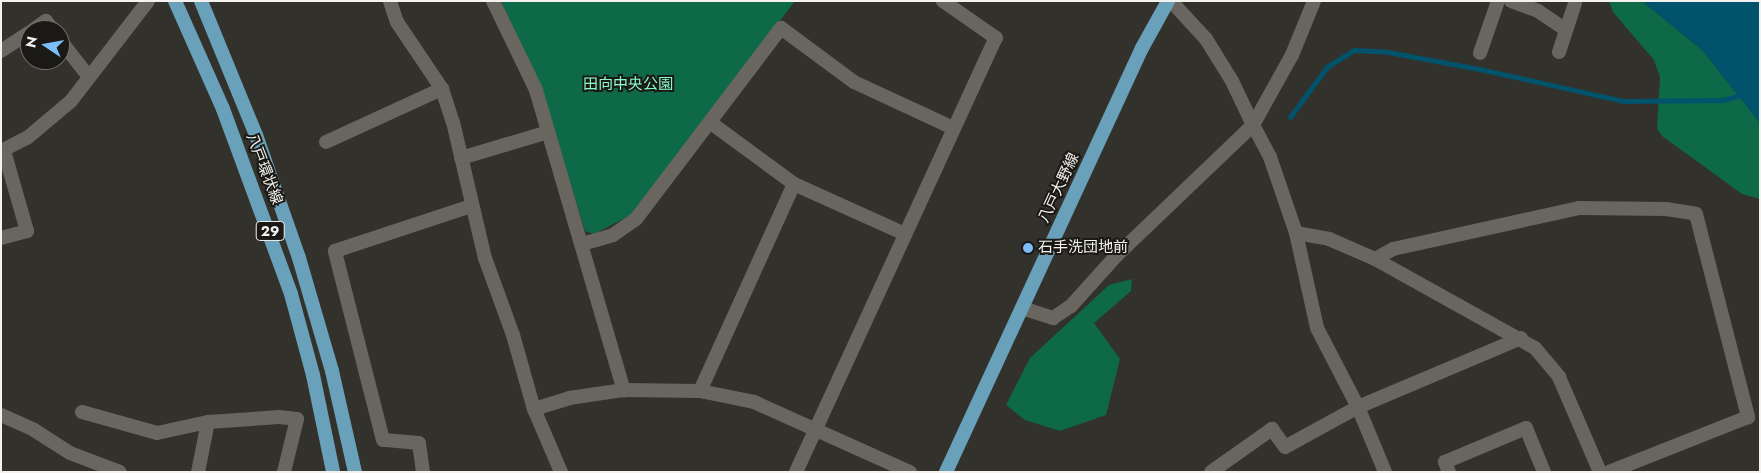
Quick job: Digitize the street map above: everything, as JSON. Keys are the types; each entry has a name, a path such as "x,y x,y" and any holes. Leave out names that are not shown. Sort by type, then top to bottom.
{"main road":[{"name":"八戸環状線","path":"175,1 223,109 291,294 313,375 333,472"},
{"name":"八戸環状線","path":"201,1 256,135 299,258 332,371 356,472"},
{"name":"八戸大野線","path":"946,472 1138,57 1169,1"}],"street":[{"path":"1,238 27,231 3,151 50,121 89,77 148,1"},
{"path":"390,1 396,22 442,89 461,158 471,206 534,409 561,472"},
{"path":"493,1 536,90 624,390"},
{"path":"796,472 996,38 943,1"},
{"path":"1169,1 1206,39 1232,81 1270,157 1296,233 1316,328 1358,407 1384,472"},
{"path":"1022,308 1053,318 1071,306 1117,255 1253,125 1292,55 1314,1"},
{"path":"1480,53 1498,1"},
{"path":"1511,1 1538,11 1566,30"},
{"path":"1559,52 1575,2"},
{"path":"582,244 613,235 636,219 711,123 781,28 854,82 954,128"},
{"path":"1,52 20,39"},
{"path":"70,53 89,77"},
{"path":"326,142 442,89"},
{"path":"711,123 794,184 905,234"},
{"path":"461,158 548,132"},
{"path":"700,391 794,184"},
{"path":"423,472 419,442 383,440 335,251 471,206"},
{"path":"1375,259 1393,249 1579,208 1666,210 1696,214 1748,417 1609,472"},
{"path":"1296,233 1330,239 1375,259 1521,338 1535,348 1559,377 1600,472"},
{"path":"1211,472 1272,429 1285,447 1358,407 1521,338"},
{"path":"534,409 569,398 624,390 700,391 754,402 816,428 910,472"},
{"path":"82,412 157,433 208,422 279,417 297,420 284,472"},
{"path":"1,416 34,430 70,453 120,472"},
{"path":"198,472 208,422"},
{"path":"1449,472 1445,462 1526,428 1544,472"}],"green space":[{"name":"田向中央公園","path":"501,1 795,1 642,203 631,215 594,234 585,231 542,91"},
{"path":"1609,1 1642,1 1702,50 1760,123 1760,199 1742,194 1662,136 1657,128 1660,77 1654,60 1613,12"},
{"path":"1132,279 1131,291 1094,323 1120,359 1106,415 1060,431 1025,420 1006,405 1030,358 1109,285"}],"water":[{"path":"1642,1 1760,1 1760,123 1702,50"}],"waterway":[{"path":"1290,117 1327,67 1354,50 1388,52 1480,69 1623,101 1723,100 1742,95"}],"place":[{"name":"石手洗団地前","path":"1028,248"}]}
